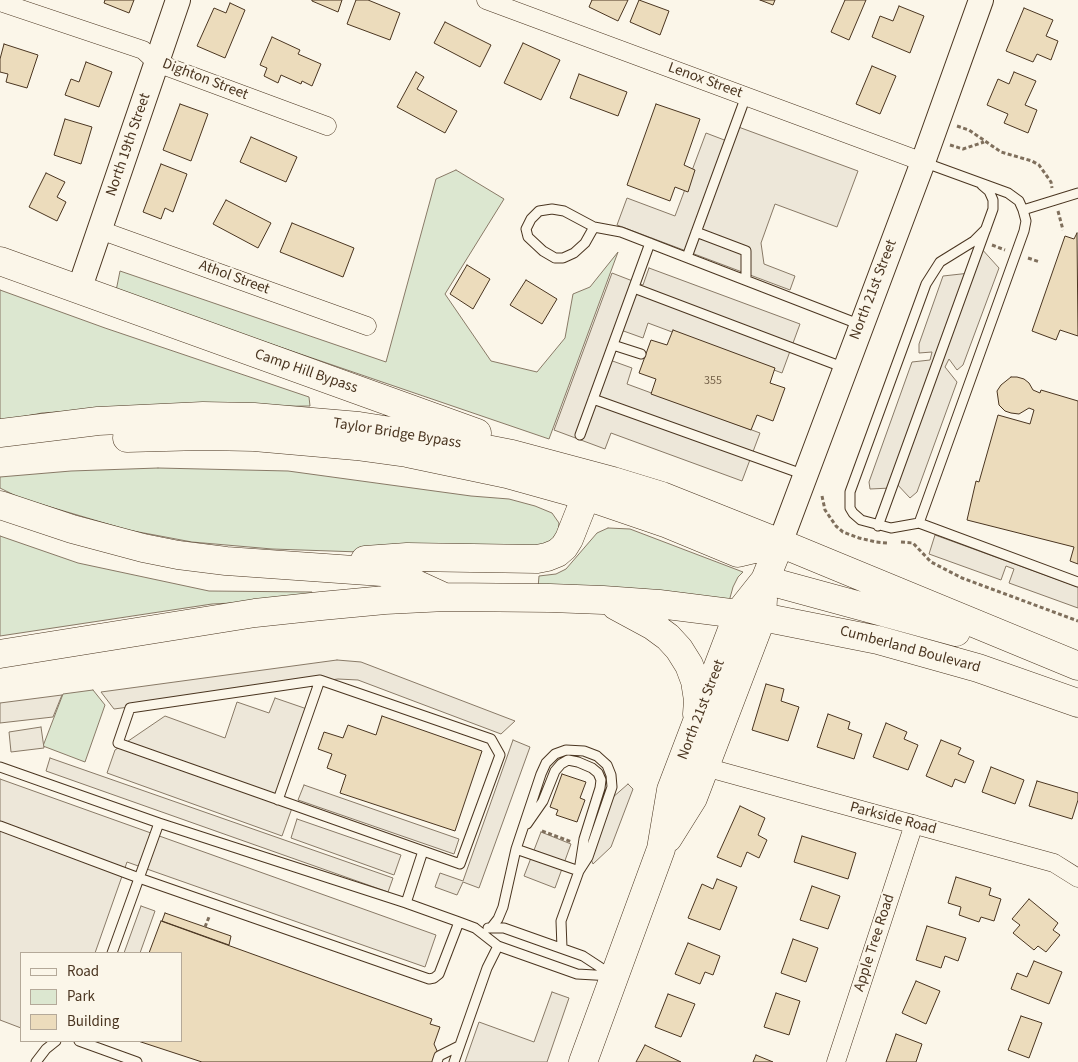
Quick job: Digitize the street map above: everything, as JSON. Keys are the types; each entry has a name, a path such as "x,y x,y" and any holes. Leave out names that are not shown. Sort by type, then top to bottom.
{"main road":[{"name":"North 19th Street","path":"79,290 178,0"},
{"name":"North 21st Street","path":"583,1062 661,849 671,790 696,723 750,615 780,542 923,162 981,0"},
{"name":"Camp Hill Bypass","path":"0,261 613,481"},
{"name":"Taylor Bridge Bypass","path":"0,433 89,422 150,418 237,417 368,427 512,454 613,481 662,496 780,542"},
{"path":"0,452 100,440 151,437 254,437 306,440 356,446 457,462 586,496 668,524 738,552 780,542 1074,665"},
{"path":"277,566 407,557 537,559 547,557 557,553 564,547 586,496"},
{"path":"0,505 72,529 143,548 207,559 277,566 382,572 407,580 446,597"},
{"path":"765,580 1074,665"},
{"path":"0,654 254,613 385,600 446,597 603,600 659,604 750,615"},
{"path":"603,600 653,626 668,637 679,649 689,665 695,681 698,700 696,723"},
{"name":"North 21st Street","path":"661,849 693,798 705,767 750,615"},
{"name":"Cumberland Boulevard","path":"750,615 836,631 919,650 978,668 1078,703"}],"street":[{"name":"Lenox Street","path":"486,0 923,162"},
{"name":"Dighton Street","path":"0,2 143,50 158,63 327,126"},
{"name":"Athol Street","path":"100,230 367,326"},
{"name":"Parkside Road","path":"705,767 1054,863 1078,878"},
{"name":"Apple Tree Road","path":"836,1062 914,824"}],"lane":[{"path":"687,257 746,96"},
{"path":"920,524 1026,221 1024,210 1019,201 1008,193 923,162"},
{"path":"878,526 993,209 993,200 989,191 980,184"},
{"path":"1024,210 1078,193"},
{"path":"594,228 585,242 574,253 563,258 555,258 543,252 528,237 526,229 539,211 552,209 564,212 594,228 622,232 861,326"},
{"path":"986,229 974,241 940,262 926,284 850,492 850,508 853,514 861,520 878,526 891,528 920,524 1078,582"},
{"path":"696,232 746,251 746,280"},
{"path":"580,435 650,243"},
{"path":"634,288 845,368"},
{"path":"613,345 641,354"},
{"path":"593,399 805,476"},
{"path":"278,800 320,680"},
{"path":"320,680 491,738 500,755 460,864 118,742 130,708 320,680"},
{"path":"491,928 498,919 503,907 521,832 543,801 555,771 568,760 578,762 592,768 598,773 601,780 584,839 578,872 562,921 562,948"},
{"path":"0,767 159,823 406,903 476,928 504,928 583,956 614,976"},
{"path":"112,952 159,823"},
{"path":"0,826 139,878 429,979 434,978 438,974 458,922"},
{"path":"516,849 578,872"},
{"path":"406,903 423,851"},
{"path":"476,928 498,946 577,974 614,976"},
{"path":"454,1062 487,968 498,946"},
{"path":"36,1062 46,1048 55,1042"},
{"path":"82,1042 137,1062"},
{"path":"437,1062 439,1056 459,1046"}],"path":[{"path":"956,126 969,130 1002,152 1032,161 1038,165 1051,182 1063,230"},
{"path":"949,145 963,149 985,142"},
{"path":"1023,256 1040,262"},
{"path":"822,496 825,510 829,517 843,532 876,542 890,542"},
{"path":"898,542 912,543 931,562 962,578 1078,621"},
{"path":"205,927 209,917"}],"green space":[{"path":"456,170 504,199 445,294 491,361 537,372 565,338 573,294 590,287 618,252 549,439 116,291 120,271 386,362 436,179"},
{"path":"0,290 105,328 309,397 310,406 113,408 42,413 0,421"},
{"path":"158,468 288,471 471,496 509,499 552,513 559,523 558,532 545,545 534,546 360,552 272,549 192,542 128,530 20,498 0,488 0,477 71,471"},
{"path":"608,528 630,529 743,572 733,587 728,605 538,588 539,576 556,574 566,569 597,533"},
{"path":"0,536 78,563 209,591 312,592 311,599 212,604 0,636"},
{"path":"93,690 105,705 85,762 43,746 63,694"}],"shaded area":[{"path":"733,125 858,171 837,227 775,204 761,243 764,264 795,276 790,290 617,225 627,198 675,216 706,133 727,141"},
{"path":"980,247 999,268 963,365 957,370 949,359 945,367 957,382 917,492 910,498 895,482 891,488 870,489 869,482 912,362 930,360 932,352 919,353 919,344 943,276 970,273"},
{"path":"649,268 800,324 782,373 648,323 643,338 618,329 607,359 632,368 627,384 760,433 742,481 611,433 605,449 554,430 612,273 643,285"},
{"path":"935,535 1078,587 1078,608 1009,583 1014,569 1006,566 1001,580 929,554"},
{"path":"337,660 361,662 515,721 501,734 358,680 338,679 114,709 101,692"},
{"path":"62,695 53,717 0,723 0,703"},
{"path":"275,698 307,709 274,802 292,808 282,836 107,773 115,750 165,716 225,738 237,702 269,713"},
{"path":"41,727 44,748 11,752 9,732"},
{"path":"513,740 530,747 479,888 463,882 457,895 435,887 440,873 463,881"},
{"path":"50,758 393,878 388,892 46,771"},
{"path":"0,779 436,935 425,967 127,862 95,952 20,952 20,1028 0,1020"},
{"path":"628,784 633,789 611,847 593,864 590,857 612,798"},
{"path":"304,785 459,839 454,854 298,800"},
{"path":"297,819 401,855 394,875 291,838"},
{"path":"541,832 571,844 555,888 524,876"},
{"path":"141,906 155,911 140,952 124,952"},
{"path":"552,992 569,998 547,1062 465,1062 479,1022 534,1042"}],"building":[{"path":"105,0 134,0 129,13 104,3"},
{"path":"312,0 342,0 338,12"},
{"path":"356,0 368,0 400,13 390,40 347,24"},
{"path":"592,0 628,0 618,21 589,7"},
{"path":"639,0 669,11 660,35 630,22"},
{"path":"760,0 775,0 773,5"},
{"path":"845,0 866,0 849,40 831,32"},
{"path":"230,3 245,10 225,58 197,46 214,8 226,13"},
{"path":"899,6 924,16 910,53 872,37 880,16 893,21"},
{"path":"1024,8 1053,20 1046,36 1058,41 1051,60 1037,54 1033,62 1006,51"},
{"path":"445,22 491,45 480,67 434,43"},
{"path":"272,37 300,50 298,54 321,64 312,86 302,81 301,84 281,75 278,83 264,76 267,68 260,65"},
{"path":"523,43 560,60 541,100 504,83"},
{"path":"4,44 38,55 27,88 6,82 8,74 0,72 0,59"},
{"path":"86,62 112,72 99,107 65,95 71,79 79,82"},
{"path":"872,66 896,76 880,114 856,104"},
{"path":"416,72 424,77 417,89 457,111 445,133 397,107"},
{"path":"1014,72 1036,81 1025,105 1037,110 1028,133 1004,123 1008,114 987,105 998,79 1009,84"},
{"path":"579,74 627,92 618,116 570,98"},
{"path":"180,104 208,114 191,161 163,150"},
{"path":"656,104 700,119 684,165 695,170 688,192 675,187 670,201 627,185"},
{"path":"65,119 92,127 81,164 54,155"},
{"path":"251,137 297,157 286,182 240,162"},
{"path":"161,164 187,174 173,212 165,208 161,219 143,212"},
{"path":"46,173 65,182 57,197 66,202 57,221 29,207"},
{"path":"226,200 271,223 258,248 213,224"},
{"path":"292,223 354,248 343,277 280,252"},
{"path":"1077,233 1078,336 1060,330 1056,340 1032,331 1065,236 1074,239"},
{"path":"467,265 490,279 473,309 450,294"},
{"path":"526,280 557,299 542,324 510,305"},
{"path":"673,330 775,368 770,383 785,388 773,421 757,415 751,430 651,394 656,379 639,373 651,340 667,345"},
{"path":"1011,377 1024,379 1033,390 1040,393 1041,390 1078,401 1078,564 1070,561 1074,547 967,520 976,481 979,482 998,415 1030,424 1034,410 1029,408 1019,414 1011,413 1005,411 999,405 997,391"},
{"path":"766,684 784,689 781,701 799,707 788,741 752,730"},
{"path":"828,714 850,722 848,729 862,734 854,759 817,747"},
{"path":"382,716 482,751 455,831 340,793 346,775 327,768 332,754 318,749 324,732 343,738 348,725 376,735"},
{"path":"886,723 907,732 904,739 918,745 908,770 873,757"},
{"path":"941,740 961,748 958,754 974,761 965,783 955,779 952,787 926,776"},
{"path":"991,767 1024,780 1015,804 982,792"},
{"path":"562,774 586,782 580,798 585,800 577,822 556,815 558,810 550,807"},
{"path":"1037,781 1078,793 1078,800 1072,819 1029,806"},
{"path":"740,806 765,818 758,835 767,840 759,858 747,852 741,867 717,857"},
{"path":"802,836 856,853 848,879 794,862"},
{"path":"956,877 991,888 989,895 1001,899 994,921 981,917 979,922 959,915 961,907 948,903"},
{"path":"717,879 737,887 720,930 688,918 702,884 713,889"},
{"path":"812,886 840,896 828,929 800,920"},
{"path":"1029,899 1058,923 1053,930 1060,935 1046,952 1038,946 1034,950 1013,933 1020,925 1012,919"},
{"path":"165,913 231,936 229,945 162,921"},
{"path":"161,921 432,1019 430,1024 440,1027 434,1044 442,1062 202,1062 141,1042 182,1042 182,952 149,952"},
{"path":"927,926 966,938 958,961 945,956 941,968 916,960"},
{"path":"793,939 818,948 806,982 781,973"},
{"path":"688,943 720,956 713,975 705,972 700,984 675,974"},
{"path":"1034,961 1062,972 1049,1004 1011,989 1017,973 1027,977"},
{"path":"916,981 940,991 926,1024 902,1013"},
{"path":"776,993 800,1001 789,1035 764,1027"},
{"path":"668,994 695,1004 681,1037 655,1027"},
{"path":"1021,1016 1042,1023 1029,1058 1008,1050"},
{"path":"896,1034 922,1044 916,1062 886,1062"},
{"path":"645,1045 681,1062 636,1062"},
{"path":"756,1055 773,1062 753,1062"}]}
